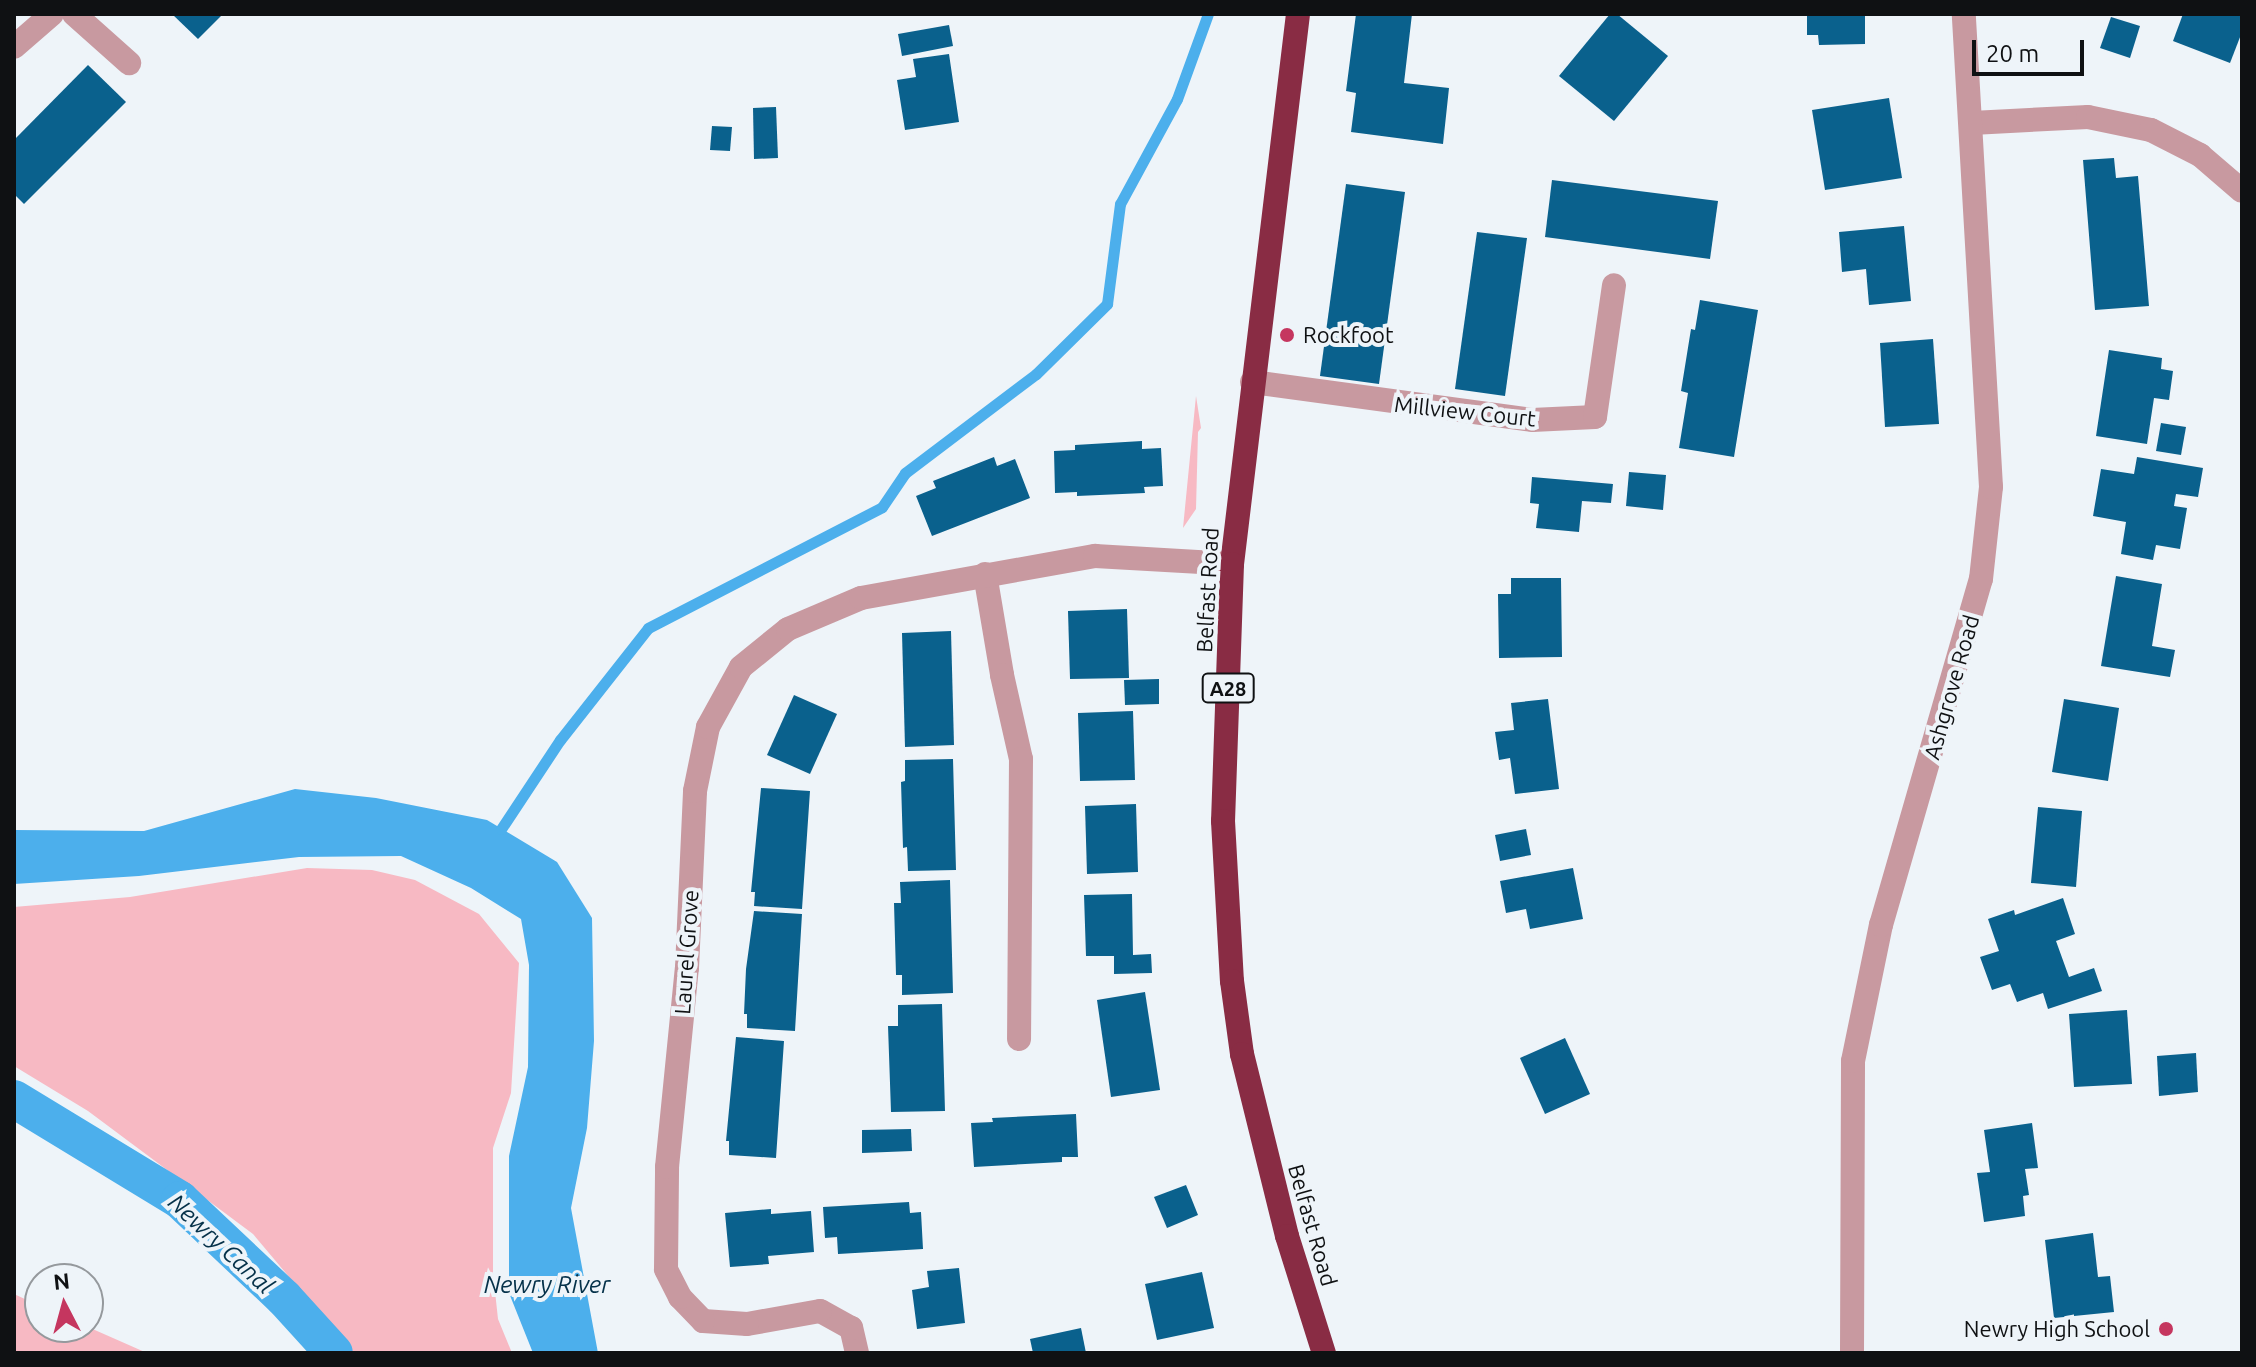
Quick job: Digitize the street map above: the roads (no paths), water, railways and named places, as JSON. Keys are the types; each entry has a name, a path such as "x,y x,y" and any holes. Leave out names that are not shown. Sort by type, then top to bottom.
{"highway":[{"name":"Belfast Road","path":"1298,14 1232,564 1223,821 1232,981 1242,1054 1259,1133 1324,1353"}],"street":[{"path":"14,47 52,14"},
{"path":"74,14 129,63"},
{"name":"Ashgrove Road","path":"1852,1353 1853,1061 1881,925 1981,579 1989,502 1972,123 1964,14"},
{"path":"1972,123 2088,117 2151,130 2200,155 2242,191"},
{"name":"Millview Court","path":"1252,382 1532,420 1595,417 1614,285"},
{"name":"Laurel Grove","path":"857,1353 851,1328 820,1311 747,1324 703,1321 680,1297 666,1269 667,1167 687,968 695,791 708,727 741,667 788,629 861,598 1095,556 1232,564"},
{"path":"985,574 1002,675 1021,759 1019,1039"}],"water":[{"name":"Newry River","path":"295,789 376,798 487,820 557,862 592,918 594,1041 587,1128 571,1208 598,1353 533,1353 509,1293 509,1156 528,1067 529,965 521,919 471,888 401,856 299,857 139,876 14,884 14,830 144,831"}],"waterway":[{"path":"501,829 560,740 648,628 882,507 905,473 1036,374 1107,304 1120,204 1177,99 1208,14"},
{"name":"Newry Canal","path":"14,1099 180,1200 284,1298 334,1353"}],"place":[{"name":"Rockfoot","path":"1287,335"},
{"name":"Newry High School","path":"2166,1329"}]}
